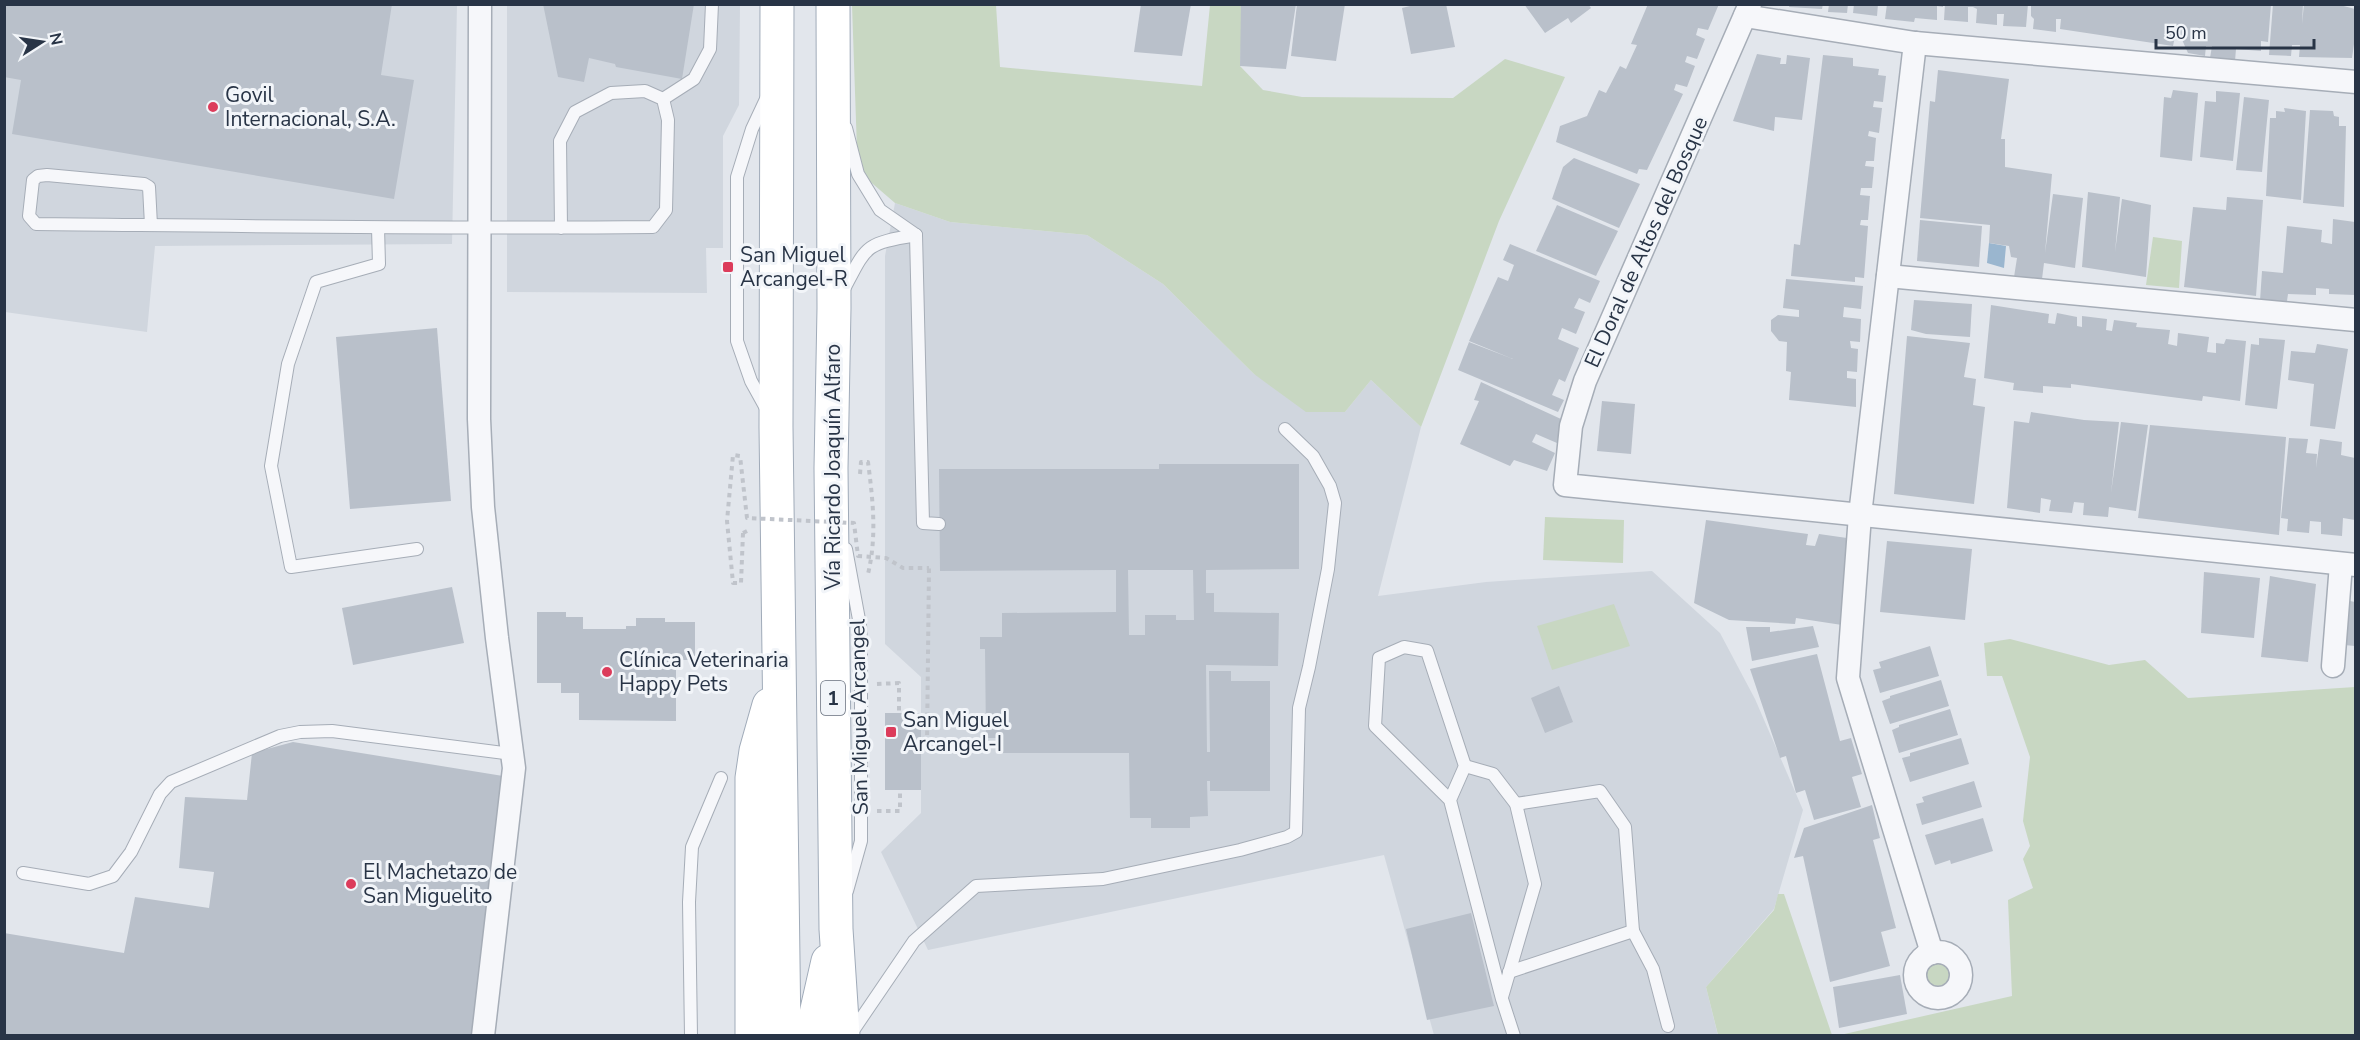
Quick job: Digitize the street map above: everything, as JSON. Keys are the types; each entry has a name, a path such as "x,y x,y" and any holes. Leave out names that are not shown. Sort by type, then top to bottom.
{"main road":[{"path":"777,4 776,427 783,1035"},
{"name":"Vía Ricardo Joaquín Alfaro","path":"833,4 834,308 845,475 836,929"},
{"path":"752,1035 752,778 756,751 779,669"},
{"path":"811,1035 836,929"},
{"path":"836,929 843,1035"}],"street":[{"path":"480,4 479,419 483,507 514,768 483,1035"},
{"path":"1748,10 1915,43 2355,82"},
{"name":"El Doral de Altos del Bosque","path":"1748,10 1585,381 1570,426 1564,485 1860,515"},
{"path":"1915,43 1860,515 1848,678 1932,953"},
{"path":"1888,276 2355,320"},
{"path":"1860,515 2348,565 2333,666"}],"lane":[{"path":"663,99 694,79 710,50 711,4"},
{"path":"835,82 858,174 880,210 916,235"},
{"path":"561,228 560,141 575,112 611,93 645,91 663,99"},
{"path":"151,225 151,192 144,184 47,175 38,176 33,180 29,216 36,224 378,228 653,226 666,210 668,120 663,99"},
{"path":"378,228 379,264 316,282 288,364 271,466 291,567 417,549"},
{"path":"834,308 863,253 880,241 916,235"},
{"path":"916,235 923,523 939,524"},
{"path":"849,1035 914,940 976,886 1102,879 1240,850 1287,837 1296,832 1299,708 1328,569 1335,503 1330,486 1313,456 1285,429"},
{"name":"San Miguel Arcangel","path":"836,929 858,860 861,841 860,625 845,475"},
{"path":"1450,800 1465,766 1427,651 1404,647 1379,658 1375,726 1450,800 1502,999 1514,1035"},
{"path":"23,873 89,884 113,876 131,852 160,794 171,782 280,736 300,732 332,731 512,753"},
{"path":"1465,766 1493,774 1516,804 1535,884 1502,999"},
{"path":"691,1035 689,902 692,847 721,778"},
{"path":"1516,804 1600,791 1625,827 1633,931 1653,969 1668,1026"},
{"path":"1509,972 1633,931"}],"path":[{"path":"743,533 741,583 733,583 727,521 733,455 740,456 747,518 854,523"},
{"path":"845,475 861,462 868,462 875,522 874,551 867,582"},
{"path":"855,513 858,556 886,558 903,568 929,568 927,744"},
{"path":"861,684 899,683 899,713"},
{"path":"861,812 900,811 900,790"}],"shaded area":[{"path":"5,5 457,5 452,244 155,246 147,332 5,312"},
{"path":"507,5 740,5 739,105 723,136 723,248 706,248 707,293 507,292"},
{"path":"895,203 950,222 1087,235 1163,284 1254,374 1345,412 1371,380 1421,427 1378,596 1486,582 1652,571 1720,633 1755,699 1803,810 1774,909 1706,987 1718,1036 1434,1035 1384,855 928,950 881,852 921,813 921,677 885,644 885,256"}],"green space":[{"path":"1243,4 1240,66 1263,90 1302,97 1453,98 1505,59 1565,77 1499,221 1421,427 1371,380 1345,412 1306,412 1254,374 1163,284 1087,235 950,222 895,203 866,178 857,150 852,5 996,5 1000,67 1202,86 1210,5"},
{"path":"2153,237 2182,241 2179,288 2146,285"},
{"path":"1545,517 1624,520 1623,563 1543,560"},
{"path":"1614,604 1630,646 1552,670 1537,626"},
{"path":"2010,639 2109,665 2145,660 2188,698 2355,687 2355,1035 1840,1035 2012,996 2008,900 2033,888 2023,859 2030,846 2023,821 2030,757 2002,676 1987,676 1984,643"},
{"path":"1778,894 1784,894 1832,1035 1718,1035 1706,987 1774,910"},
{"path":"1938,959 1950,964 1955,976 1950,988 1938,993 1926,988 1921,976 1926,964"}],"water":[{"path":"1989,243 2006,246 2004,268 1987,263"}],"building":[{"name":"Govil Internacional, S.A.","path":"4,4 392,4 381,75 414,80 394,199 12,134 21,80 4,77"},
{"path":"543,4 694,4 682,79 616,67 615,64 589,58 584,82 558,77"},
{"path":"1141,4 1191,4 1182,56 1134,52"},
{"path":"1241,4 1296,4 1286,69 1240,66"},
{"path":"1297,4 1345,4 1336,61 1291,56"},
{"path":"1418,4 1446,4 1455,47 1411,54 1402,8"},
{"path":"1524,4 1588,4 1591,8 1571,23 1568,18 1545,33"},
{"path":"1648,4 1719,4 1708,30 1698,28 1696,35 1705,39 1697,59 1687,56 1685,62 1695,66 1687,87 1676,84 1674,90 1683,94 1647,170 1639,169 1637,174 1556,142 1560,126 1587,116 1599,90 1606,93 1620,66 1626,69 1637,45 1631,44"},
{"path":"1790,4 1823,4 1822,9 1789,7"},
{"path":"1829,4 1848,4 1847,13 1828,12"},
{"path":"1854,4 1878,4 1877,16 1853,13"},
{"path":"1887,4 1943,4 1943,7 1937,6 1937,20 1915,18 1914,22 1885,19"},
{"path":"1945,4 2028,4 2026,27 2003,26 2004,14 1997,14 1997,25 1976,23 1977,9 1973,7 1968,7 1968,22 1944,20"},
{"path":"2031,4 2271,4 2268,42 2261,41 2261,51 2236,49 2235,61 2210,58 2212,46 2206,46 2205,56 2188,53 2179,33 2176,32 2173,46 2060,29 2061,19 2056,19 2056,32 2033,29"},
{"path":"2273,4 2303,4 2302,24 2304,4 2336,4 2355,9 2352,58 2299,57 2300,45 2292,45 2291,56 2269,55"},
{"path":"1757,54 1781,58 1780,64 1786,64 1787,55 1810,58 1802,120 1775,117 1774,131 1733,121"},
{"path":"1823,55 1853,58 1853,66 1879,69 1878,75 1886,76 1883,102 1874,101 1873,107 1882,108 1879,133 1869,131 1868,136 1876,138 1874,161 1866,161 1865,166 1874,167 1872,188 1861,188 1860,195 1870,196 1868,220 1861,220 1860,225 1868,226 1864,278 1855,277 1855,282 1791,276 1794,244 1800,245"},
{"path":"1938,70 2009,79 2001,139 2005,139 2005,167 2052,174 2045,253 2053,194 2083,198 2075,268 2044,263 2042,279 2014,277 2017,258 2011,257 2009,246 1989,243 1990,225 1920,218 1930,101 1935,102"},
{"path":"2173,90 2198,93 2192,161 2160,157 2164,97 2171,98"},
{"path":"2216,91 2240,93 2233,161 2200,157 2205,101 2216,102"},
{"path":"2244,97 2269,100 2262,172 2236,170"},
{"path":"2284,108 2306,111 2301,200 2266,196 2270,118 2276,118 2276,111 2285,112"},
{"path":"2310,110 2333,111 2334,116 2339,117 2339,126 2346,126 2344,207 2303,203"},
{"path":"1574,158 1640,184 1619,228 1552,199 1563,167"},
{"path":"2088,192 2120,197 2115,252 2122,199 2151,205 2146,277 2082,267"},
{"path":"2227,197 2263,200 2256,296 2184,287 2193,207 2226,210"},
{"path":"1557,205 1618,231 1596,276 1536,251"},
{"path":"2333,219 2355,222 2355,295 2329,294 2329,289 2316,288 2316,295 2288,294 2287,301 2260,301 2262,271 2283,273 2287,226 2322,230 2321,242 2332,244"},
{"path":"1920,220 1982,226 1979,267 1917,261"},
{"path":"1510,244 1600,281 1590,303 1579,298 1574,308 1585,312 1576,334 1562,328 1558,339 1579,348 1565,382 1559,379 1552,395 1564,400 1558,412 1458,370 1469,342 1513,359 1469,341 1498,277 1508,281 1514,265 1503,260"},
{"path":"1786,279 1863,286 1861,309 1844,307 1843,317 1861,319 1860,342 1850,341 1851,348 1858,349 1857,372 1847,371 1847,378 1856,379 1856,407 1789,400 1791,372 1786,371 1787,342 1779,341 1771,331 1771,320 1778,315 1799,317 1799,310 1783,308"},
{"path":"1914,300 1972,304 1970,337 1926,334 1911,330"},
{"path":"1991,305 2049,314 2048,323 2055,324 2057,313 2077,317 2077,326 2082,327 2082,316 2107,319 2106,330 2112,331 2114,320 2137,323 2136,327 2170,330 2168,344 2177,346 2178,333 2209,337 2207,352 2216,353 2216,343 2224,344 2226,339 2246,341 2240,401 2203,396 2202,401 2071,384 2071,388 2043,386 2043,393 2013,390 2014,383 1984,378"},
{"path":"437,328 451,501 350,509 336,337"},
{"path":"1907,336 1970,343 1964,377 1976,379 1973,405 1985,407 1974,504 1894,494"},
{"path":"2259,338 2285,340 2277,409 2245,405 2251,344 2259,345"},
{"path":"2317,344 2348,349 2335,429 2310,426 2314,384 2288,380 2291,351 2315,353"},
{"path":"1481,382 1561,419 1557,443 1536,434 1532,442 1555,453 1547,471 1514,460 1510,466 1460,444 1479,401 1474,400"},
{"path":"1602,401 1635,404 1631,454 1597,451"},
{"path":"2031,412 2084,420 2119,422 2111,493 2121,422 2148,425 2136,511 2109,507 2108,517 2083,515 2084,503 2074,502 2072,513 2049,511 2051,500 2041,498 2040,513 2007,508 2014,421 2029,423"},
{"path":"2150,425 2286,437 2279,535 2138,518"},
{"path":"2289,438 2308,439 2306,453 2317,454 2316,468 2320,439 2342,442 2341,455 2355,458 2355,520 2343,518 2342,536 2321,534 2321,522 2310,521 2309,533 2287,531 2288,519 2281,518"},
{"path":"1159,464 1299,464 1299,569 1206,570 1206,593 1214,593 1214,612 1279,613 1278,666 1206,665 1207,752 1210,752 1209,671 1231,671 1231,681 1270,681 1270,791 1210,791 1210,781 1207,781 1208,816 1190,817 1190,828 1151,828 1151,818 1130,818 1129,753 999,753 999,738 986,738 985,649 980,649 980,637 1002,637 1002,613 1116,612 1116,570 940,571 939,469 1159,469","holes":["1128,570 1193,570 1194,620 1176,620 1176,615 1145,615 1145,635 1129,635"]},
{"path":"1706,520 1808,534 1806,545 1815,546 1819,534 1854,539 1842,625 1796,618 1795,624 1729,620 1694,603"},
{"path":"1887,541 1972,549 1965,620 1880,612"},
{"path":"2204,572 2260,578 2254,638 2201,633"},
{"path":"2270,576 2316,584 2308,662 2261,657"},
{"path":"452,587 464,643 353,665 342,608"},
{"path":"2350,601 2355,602 2355,646 2344,645"},
{"name":"Clínica Veterinaria Happy Pets","path":"537,612 566,612 566,617 583,617 583,629 626,629 626,626 636,626 636,618 665,618 665,622 695,622 695,660 676,660 676,721 579,720 579,693 561,693 561,683 537,683"},
{"path":"1813,626 1819,647 1752,661 1746,627 1770,627 1770,632"},
{"path":"1930,646 1939,676 1880,693 1873,670 1881,668 1879,662"},
{"path":"1817,654 1840,741 1851,738 1862,774 1852,777 1861,807 1814,820 1805,790 1796,793 1786,756 1780,758 1750,669"},
{"path":"1941,680 1949,706 1890,724 1882,701 1890,696"},
{"path":"1559,686 1573,722 1545,733 1531,698"},
{"path":"1950,709 1958,735 1899,753 1892,730 1899,725"},
{"path":"885,713 921,713 921,790 885,790"},
{"path":"1961,738 1969,764 1910,782 1902,758 1910,756 1910,753"},
{"name":"El Machetazo de San Miguelito","path":"293,742 503,776 472,1035 4,1035 4,933 124,953 135,897 209,908 214,872 179,868 185,797 247,800 252,753"},
{"path":"1974,781 1982,807 1922,825 1916,804 1924,802 1922,797"},
{"path":"1872,805 1880,838 1873,840 1896,928 1881,932 1890,966 1830,982 1803,856 1794,858 1804,828"},
{"path":"1983,818 1993,851 1951,864 1950,860 1935,865 1925,835"},
{"path":"1471,913 1494,1006 1427,1020 1406,929"},
{"path":"1900,975 1907,1014 1839,1028 1833,987"}],"place":[{"name":"Govil Internacional, S.A.","path":"213,107"},
{"name":"San Miguel Arcangel-R","path":"728,267"},
{"name":"Clínica Veterinaria Happy Pets","path":"607,672"},
{"name":"San Miguel Arcangel-I","path":"891,732"},
{"name":"El Machetazo de San Miguelito","path":"351,884"}]}
